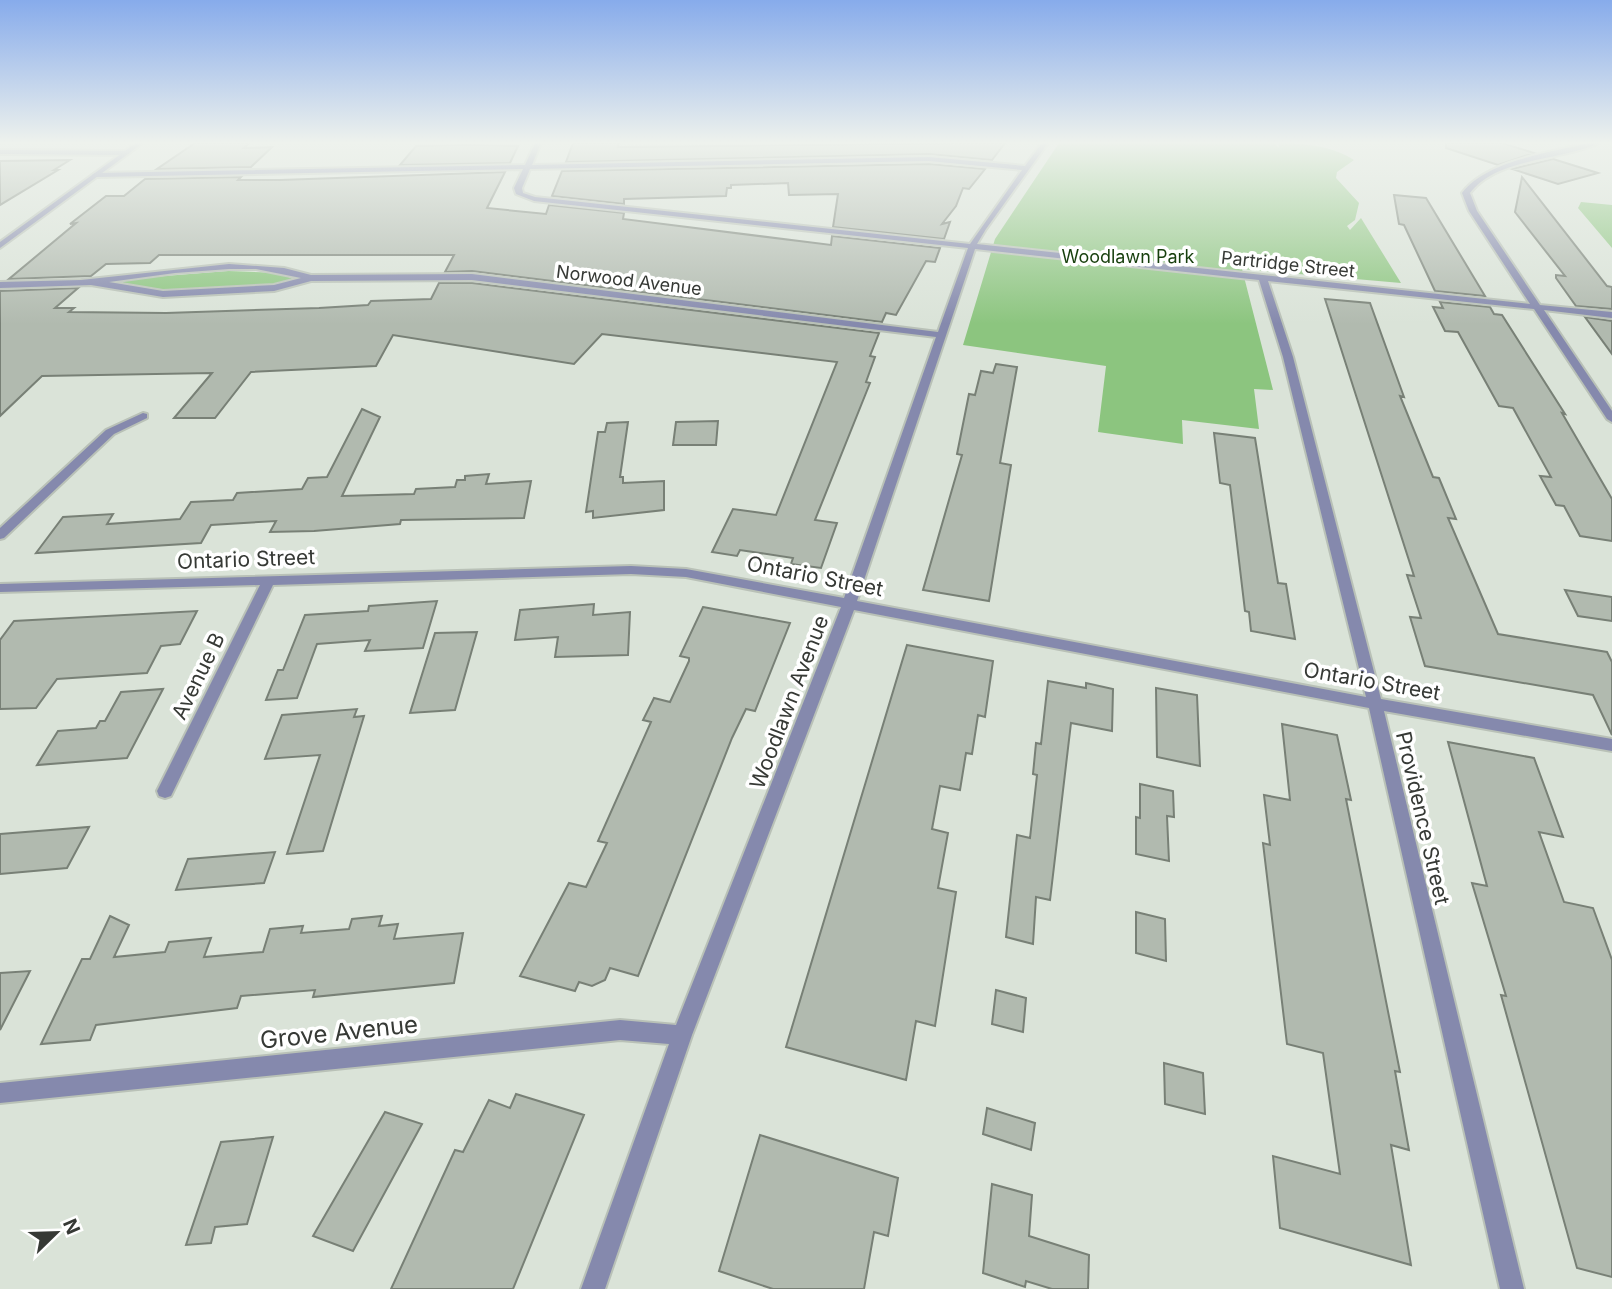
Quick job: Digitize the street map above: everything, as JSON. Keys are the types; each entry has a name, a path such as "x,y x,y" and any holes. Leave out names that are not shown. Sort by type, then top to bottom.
{"street":[{"path":"0,246 56,203"},
{"name":"Partridge Street","path":"573,203 1612,315"},
{"name":"Woodlawn Avenue","path":"593,1289 682,1035 849,604 972,247 1002,203"},
{"path":"1470,203 1612,419"},
{"path":"0,230 20,229"},
{"name":"Norwood Avenue","path":"0,285 91,282 232,265 289,270 312,278"},
{"name":"Norwood Avenue","path":"91,282 163,294 274,288 312,278 472,276 942,335"},
{"name":"Providence Street","path":"1263,278 1288,357 1375,704 1512,1289"},
{"path":"0,535 110,432 143,416"},
{"name":"Ontario Street","path":"0,588 631,570 686,573 1375,704 1612,745"},
{"name":"Avenue B","path":"165,791 269,579"},
{"name":"Grove Avenue","path":"0,1093 621,1030 682,1035"}],"green space":[{"name":"Woodlawn Park","path":"1019,203 1359,203 1355,220 1347,226 1350,230 1361,218 1401,283 1242,269 1273,390 1254,389 1259,429 1182,420 1183,444 1098,432 1106,366 963,345 995,239"},
{"path":"1580,203 1612,205 1612,248 1578,208"},
{"path":"228,271 279,273 293,279 232,290 161,289 121,284 127,279"}],"building":[{"path":"97,203 489,203 487,208 546,214 549,205 624,213 623,219 831,245 832,236 940,248 935,262 926,261 896,315 886,313 882,322 472,271 445,272 454,255 159,255 150,263 106,264 91,276 9,279 76,223 70,224"},
{"path":"837,203 957,203 942,224 950,222 944,239 833,227"},
{"path":"1395,203 1429,203 1485,296 1435,291 1404,225 1399,224"},
{"path":"1517,203 1542,203 1607,286 1612,287 1612,309 1576,306 1556,278 1556,275 1565,276 1515,212"},
{"path":"439,283 472,283 879,333 870,356 875,357 866,382 870,383 815,520 837,523 821,568 791,564 793,558 740,550 737,556 712,552 733,509 776,515 837,362 602,334 574,364 393,335 376,366 251,372 215,418 174,418 212,373 42,376 0,416 0,291 78,288 55,308 74,308 69,312 166,313 319,308 368,305 371,301 431,299"},
{"path":"1325,299 1370,303 1404,397 1400,396 1433,477 1439,478 1456,519 1448,518 1498,634 1607,652 1612,662 1612,735 1593,695 1425,666 1410,617 1421,618 1407,575 1414,576"},
{"path":"1440,302 1490,307 1494,314 1502,315 1565,414 1562,413 1612,499 1612,541 1580,536 1564,506 1556,505 1540,476 1551,477 1513,408 1499,406 1458,332 1445,331 1433,307 1443,308"},
{"path":"1585,317 1612,321 1612,354"},
{"path":"996,364 1017,367 1000,463 1011,465 989,601 923,590 962,455 957,454 969,394 975,395 981,371 993,373"},
{"path":"362,409 380,417 342,496 414,494 416,489 455,487 457,480 465,480 465,476 489,474 486,484 531,481 524,518 401,520 400,524 270,532 276,521 211,525 201,543 36,553 63,517 113,514 107,524 180,519 191,502 233,500 237,493 302,489 308,478 327,477"},
{"path":"718,421 716,445 673,445 676,422"},
{"path":"628,422 620,477 623,477 623,483 664,481 664,510 593,518 593,511 586,512 598,432 605,432 607,423"},
{"path":"1214,433 1255,438 1278,583 1286,584 1295,639 1251,631 1249,612 1245,611 1230,485 1220,483"},
{"path":"1565,590 1612,597 1612,621 1578,616"},
{"path":"437,601 423,648 365,651 370,640 317,644 297,698 266,700 278,670 283,670 305,615 368,611 369,606"},
{"path":"594,604 593,615 630,612 628,655 555,657 558,637 515,640 520,610"},
{"path":"703,607 790,623 755,711 746,709 732,738 638,976 610,968 605,980 592,986 579,982 575,991 520,976 569,883 586,887 607,843 598,841 651,722 643,720 654,698 670,702 689,661 689,658 680,656"},
{"path":"197,611 180,644 161,646 147,673 57,679 36,708 0,709 0,640 14,621"},
{"path":"477,632 455,710 410,713 435,633"},
{"path":"907,645 993,661 985,717 978,715 972,754 966,753 960,790 940,786 932,829 948,833 938,888 956,892 935,1026 916,1021 906,1080 786,1047"},
{"path":"1048,681 1086,688 1086,683 1113,689 1112,731 1071,723 1050,900 1036,897 1033,944 1006,937 1017,835 1030,838 1037,775 1033,774 1036,743 1041,744"},
{"path":"1156,688 1197,695 1200,766 1157,757"},
{"path":"163,689 127,758 37,765 58,731 96,728 100,721 105,721 121,692"},
{"path":"357,709 354,717 364,716 323,851 287,854 320,755 265,759 282,715"},
{"path":"1282,724 1337,735 1351,800 1346,799 1400,1072 1395,1071 1409,1150 1391,1145 1411,1265 1280,1228 1273,1156 1340,1174 1323,1053 1287,1044 1263,843 1270,845 1264,795 1290,800"},
{"path":"1448,742 1534,758 1563,837 1539,832 1564,902 1593,908 1612,960 1612,1277 1577,1268 1501,995 1506,996 1472,883 1487,886"},
{"path":"1140,784 1173,791 1174,817 1167,816 1169,861 1136,854 1136,817 1140,818"},
{"path":"89,827 67,868 0,874 0,834"},
{"path":"275,852 264,883 176,890 188,859"},
{"path":"1136,912 1165,919 1166,961 1136,953"},
{"path":"110,916 129,925 114,957 165,952 169,942 211,938 204,957 263,952 270,929 303,926 301,933 349,929 352,919 382,916 379,926 398,924 394,939 463,933 454,983 313,997 315,990 241,996 237,1008 96,1025 90,1040 41,1044 82,959 90,959"},
{"path":"30,971 0,1030 0,973"},
{"path":"996,990 1026,998 1023,1032 992,1024"},
{"path":"1164,1063 1203,1073 1205,1114 1165,1104"},
{"path":"516,1094 584,1115 513,1289 391,1289 455,1150 463,1152 489,1100 510,1108"},
{"path":"987,1108 1035,1123 1031,1150 983,1134"},
{"path":"385,1112 422,1124 353,1251 313,1236"},
{"path":"760,1135 898,1178 888,1236 874,1232 864,1289 773,1289 719,1271"},
{"path":"273,1137 247,1224 215,1227 211,1243 186,1245 221,1142"},
{"path":"992,1184 1032,1195 1029,1236 1089,1255 1088,1289 1052,1289 1026,1281 1025,1287 983,1273"}]}
